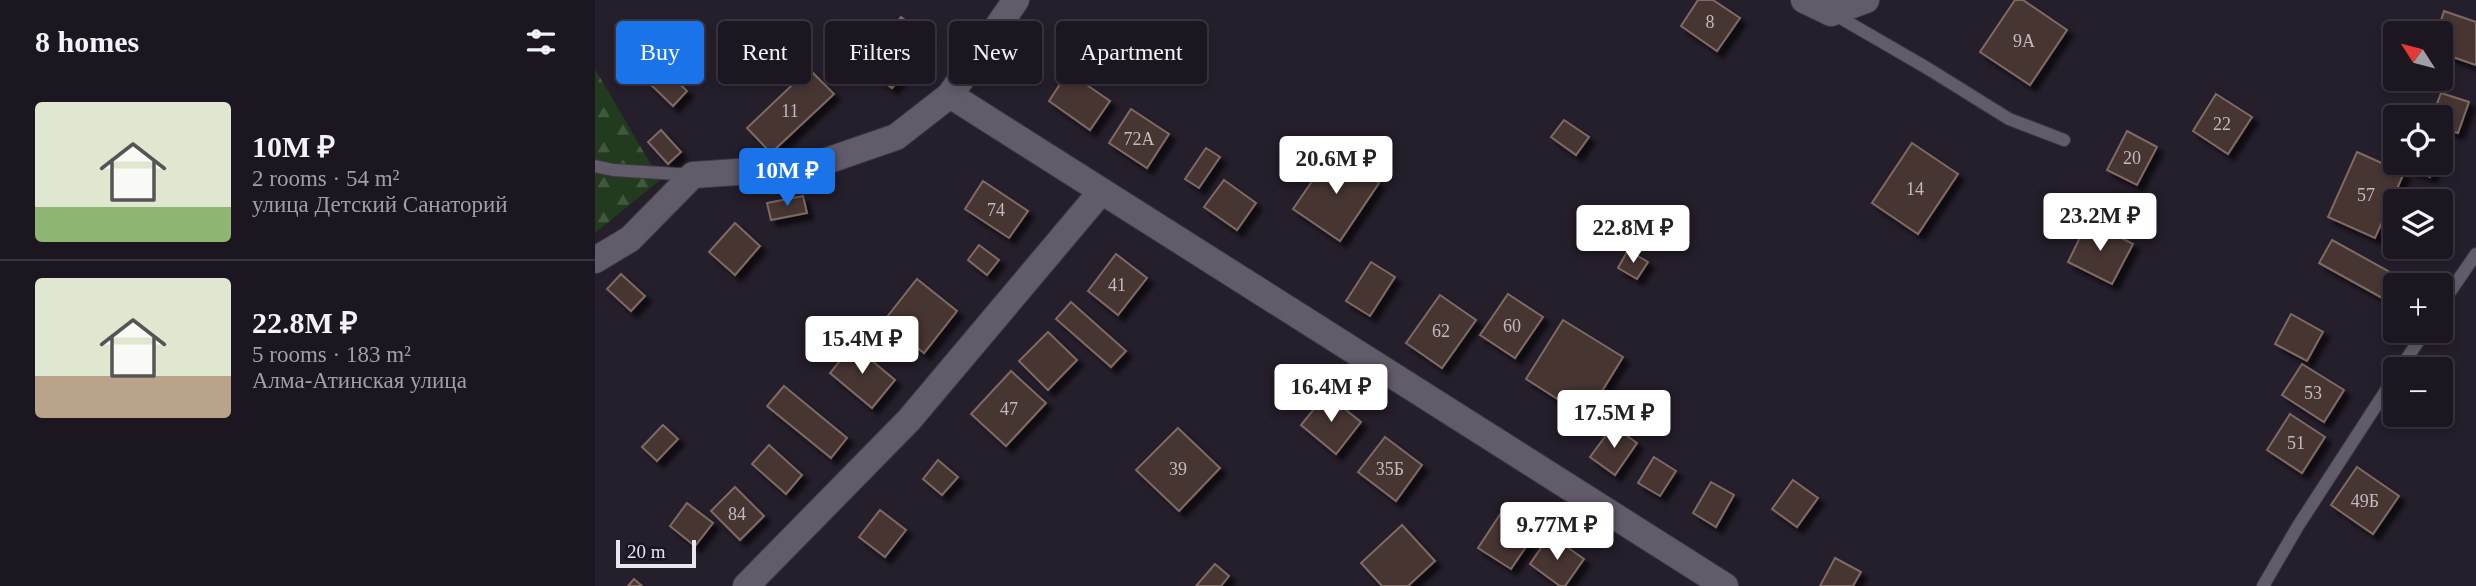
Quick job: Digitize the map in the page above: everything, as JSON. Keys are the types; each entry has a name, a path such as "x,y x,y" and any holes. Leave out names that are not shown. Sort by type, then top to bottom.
{"street":[{"path":"595,260 630,239 693,175 809,167 896,137 950,95 1016,0"},
{"path":"1804,0 1831,13 1866,0"},
{"path":"950,95 1725,586"},
{"path":"746,586 909,420 1100,192"}],"lane":[{"path":"1831,13 2009,118 2064,140"},
{"path":"595,166 613,170 693,175"},
{"path":"2453,288 2476,254"},
{"path":"2263,586 2298,526 2383,395"}],"green space":[{"path":"595,69 660,180 595,233"}],"building":[{"path":"1698,0 1713,0 1740,18 1717,51 1681,26"},
{"path":"2015,0 2023,0 2067,30 2030,85 1980,52"},
{"path":"2444,11 2476,22 2476,65 2453,57 2453,21 2441,21"},
{"path":"811,71 834,94 771,153 747,128 793,84 811,84"},
{"path":"650,84 680,84 687,91 673,106"},
{"path":"1060,84 1085,84 1110,101 1090,130 1049,101"},
{"path":"2441,93 2469,102 2458,133 2453,132 2453,105 2436,105"},
{"path":"2216,94 2252,117 2228,154 2193,131"},
{"path":"1131,109 1169,134 1147,168 1109,143"},
{"path":"1564,120 1589,137 1576,155 1551,137"},
{"path":"661,130 681,152 668,164 648,142"},
{"path":"2127,131 2157,147 2137,185 2107,170"},
{"path":"1912,143 1958,174 1918,234 1872,203"},
{"path":"1206,148 1220,157 1199,188 1185,179"},
{"path":"1333,151 1379,183 1340,241 1293,209"},
{"path":"2357,152 2383,164 2383,175 2403,175 2397,189 2383,189 2383,220 2375,238 2328,217"},
{"path":"1224,180 1256,203 1237,230 1204,207"},
{"path":"983,181 1028,211 1009,238 965,209"},
{"path":"803,196 807,213 771,220 767,203"},
{"path":"2088,221 2133,244 2112,284 2068,262"},
{"path":"735,223 760,246 735,275 709,252"},
{"path":"2332,240 2392,273 2383,273 2383,298 2319,263"},
{"path":"979,245 999,260 987,275 968,260"},
{"path":"1628,250 1648,262 1637,279 1618,268"},
{"path":"1116,254 1147,278 1118,315 1088,291"},
{"path":"1371,262 1395,277 1370,316 1346,301"},
{"path":"621,274 645,296 631,311 607,289"},
{"path":"917,279 957,311 924,353 883,322"},
{"path":"1508,294 1543,317 1515,358 1480,335"},
{"path":"1440,295 1476,320 1442,368 1406,343"},
{"path":"1071,302 1126,351 1111,367 1056,319"},
{"path":"2291,314 2323,332 2307,361 2275,344"},
{"path":"1563,320 1623,357 1586,417 1526,379"},
{"path":"1048,332 1077,360 1048,390 1019,361"},
{"path":"853,345 895,380 872,408 830,373"},
{"path":"2302,364 2344,390 2324,422 2282,395"},
{"path":"1011,371 1046,403 1006,446 971,414"},
{"path":"784,386 847,438 831,458 767,406"},
{"path":"1326,394 1361,422 1336,454 1301,425"},
{"path":"2290,414 2325,437 2302,473 2267,450"},
{"path":"663,425 678,439 657,461 642,447"},
{"path":"1613,426 1637,443 1615,475 1590,457"},
{"path":"1178,428 1220,468 1179,511 1136,470"},
{"path":"1385,437 1422,465 1396,501 1358,472"},
{"path":"769,445 802,475 786,494 752,464"},
{"path":"1654,457 1676,471 1660,496 1638,483"},
{"path":"938,460 958,477 942,495 923,479"},
{"path":"2357,467 2399,496 2373,534 2331,505"},
{"path":"1793,480 1818,498 1797,527 1772,509"},
{"path":"1711,482 1734,495 1716,527 1693,513"},
{"path":"735,487 764,516 740,540 711,511"},
{"path":"687,503 713,523 695,546 670,526"},
{"path":"1505,507 1538,529 1511,569 1478,548"},
{"path":"880,510 906,530 885,557 859,537"},
{"path":"1402,525 1435,561 1408,586 1382,586 1361,563"},
{"path":"1550,535 1584,559 1565,586 1560,586 1530,564"},
{"path":"1835,558 1861,572 1853,586 1820,586"},
{"path":"1215,564 1229,576 1221,586 1196,586"},
{"path":"634,579 642,586 628,586"}]}
